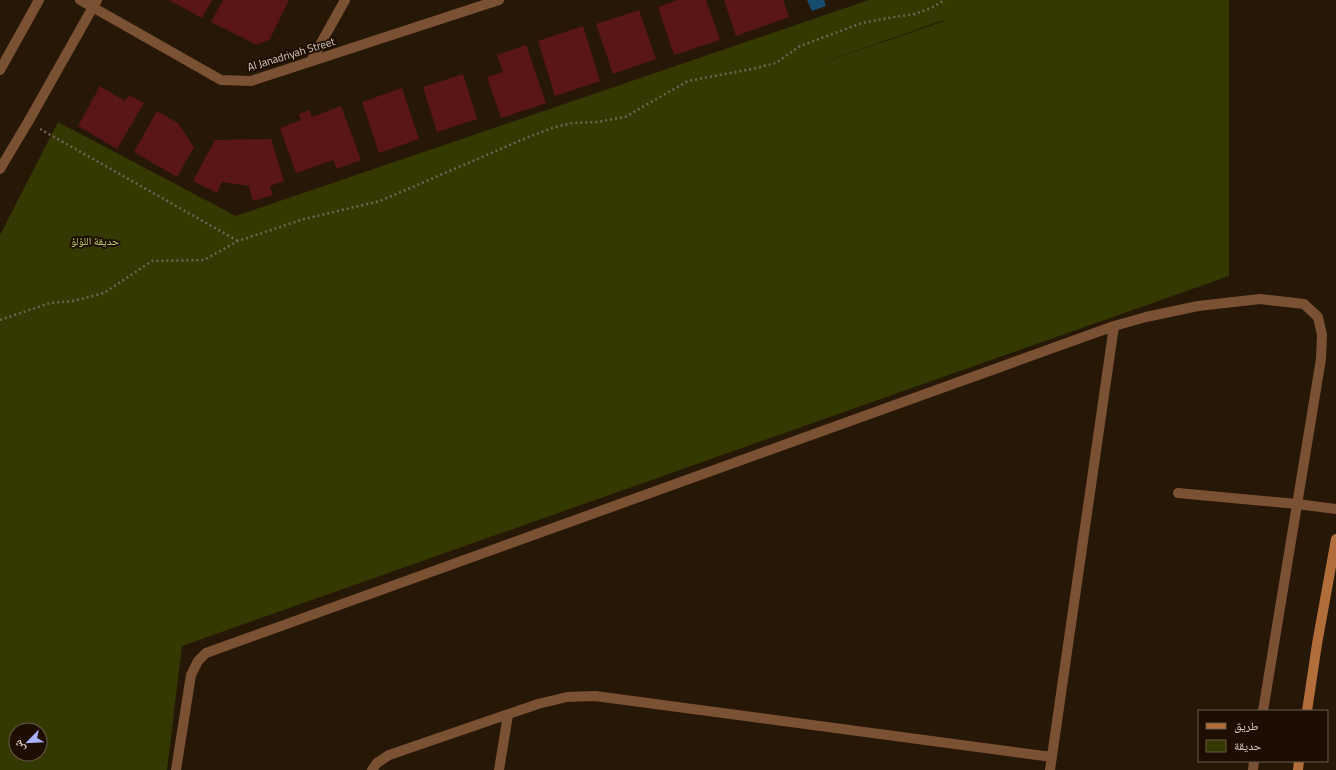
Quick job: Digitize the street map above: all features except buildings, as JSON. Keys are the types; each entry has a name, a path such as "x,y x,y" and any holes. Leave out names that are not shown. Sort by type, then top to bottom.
{"main road":[{"path":"1307,710 1317,644 1336,539"}],"street":[{"path":"0,70 39,0"},
{"name":"Al Janadriyah Street","path":"80,0 95,4 221,80 251,81 499,0"},
{"path":"311,61 345,0"},
{"path":"0,169 95,4"},
{"path":"176,770 191,675 198,661 206,653 1114,326 1146,317 1198,306 1260,299 1304,304 1318,317 1322,334 1322,359 1263,710"},
{"path":"1050,770 1114,326"},
{"path":"1178,493 1336,509"},
{"path":"372,770 377,763 390,755 538,704 568,697 595,696 1052,757"},
{"path":"499,770 508,715"}],"path":[{"path":"0,320 50,303 73,301 104,293 152,261 204,260 238,241 304,219 380,202 526,138 556,127 573,123 597,122 625,118 688,81 776,63 800,46 862,23 915,14 931,8 945,0"},
{"path":"28,122 238,241"}],"green space":[{"name":"حديقة اللؤلؤ","path":"869,0 1229,0 1229,276 182,646 167,770 0,770 0,235 58,122 236,216","holes":["944,20 944,21 782,77"]}],"water":[{"path":"807,0 824,0 826,6 812,11"}]}
